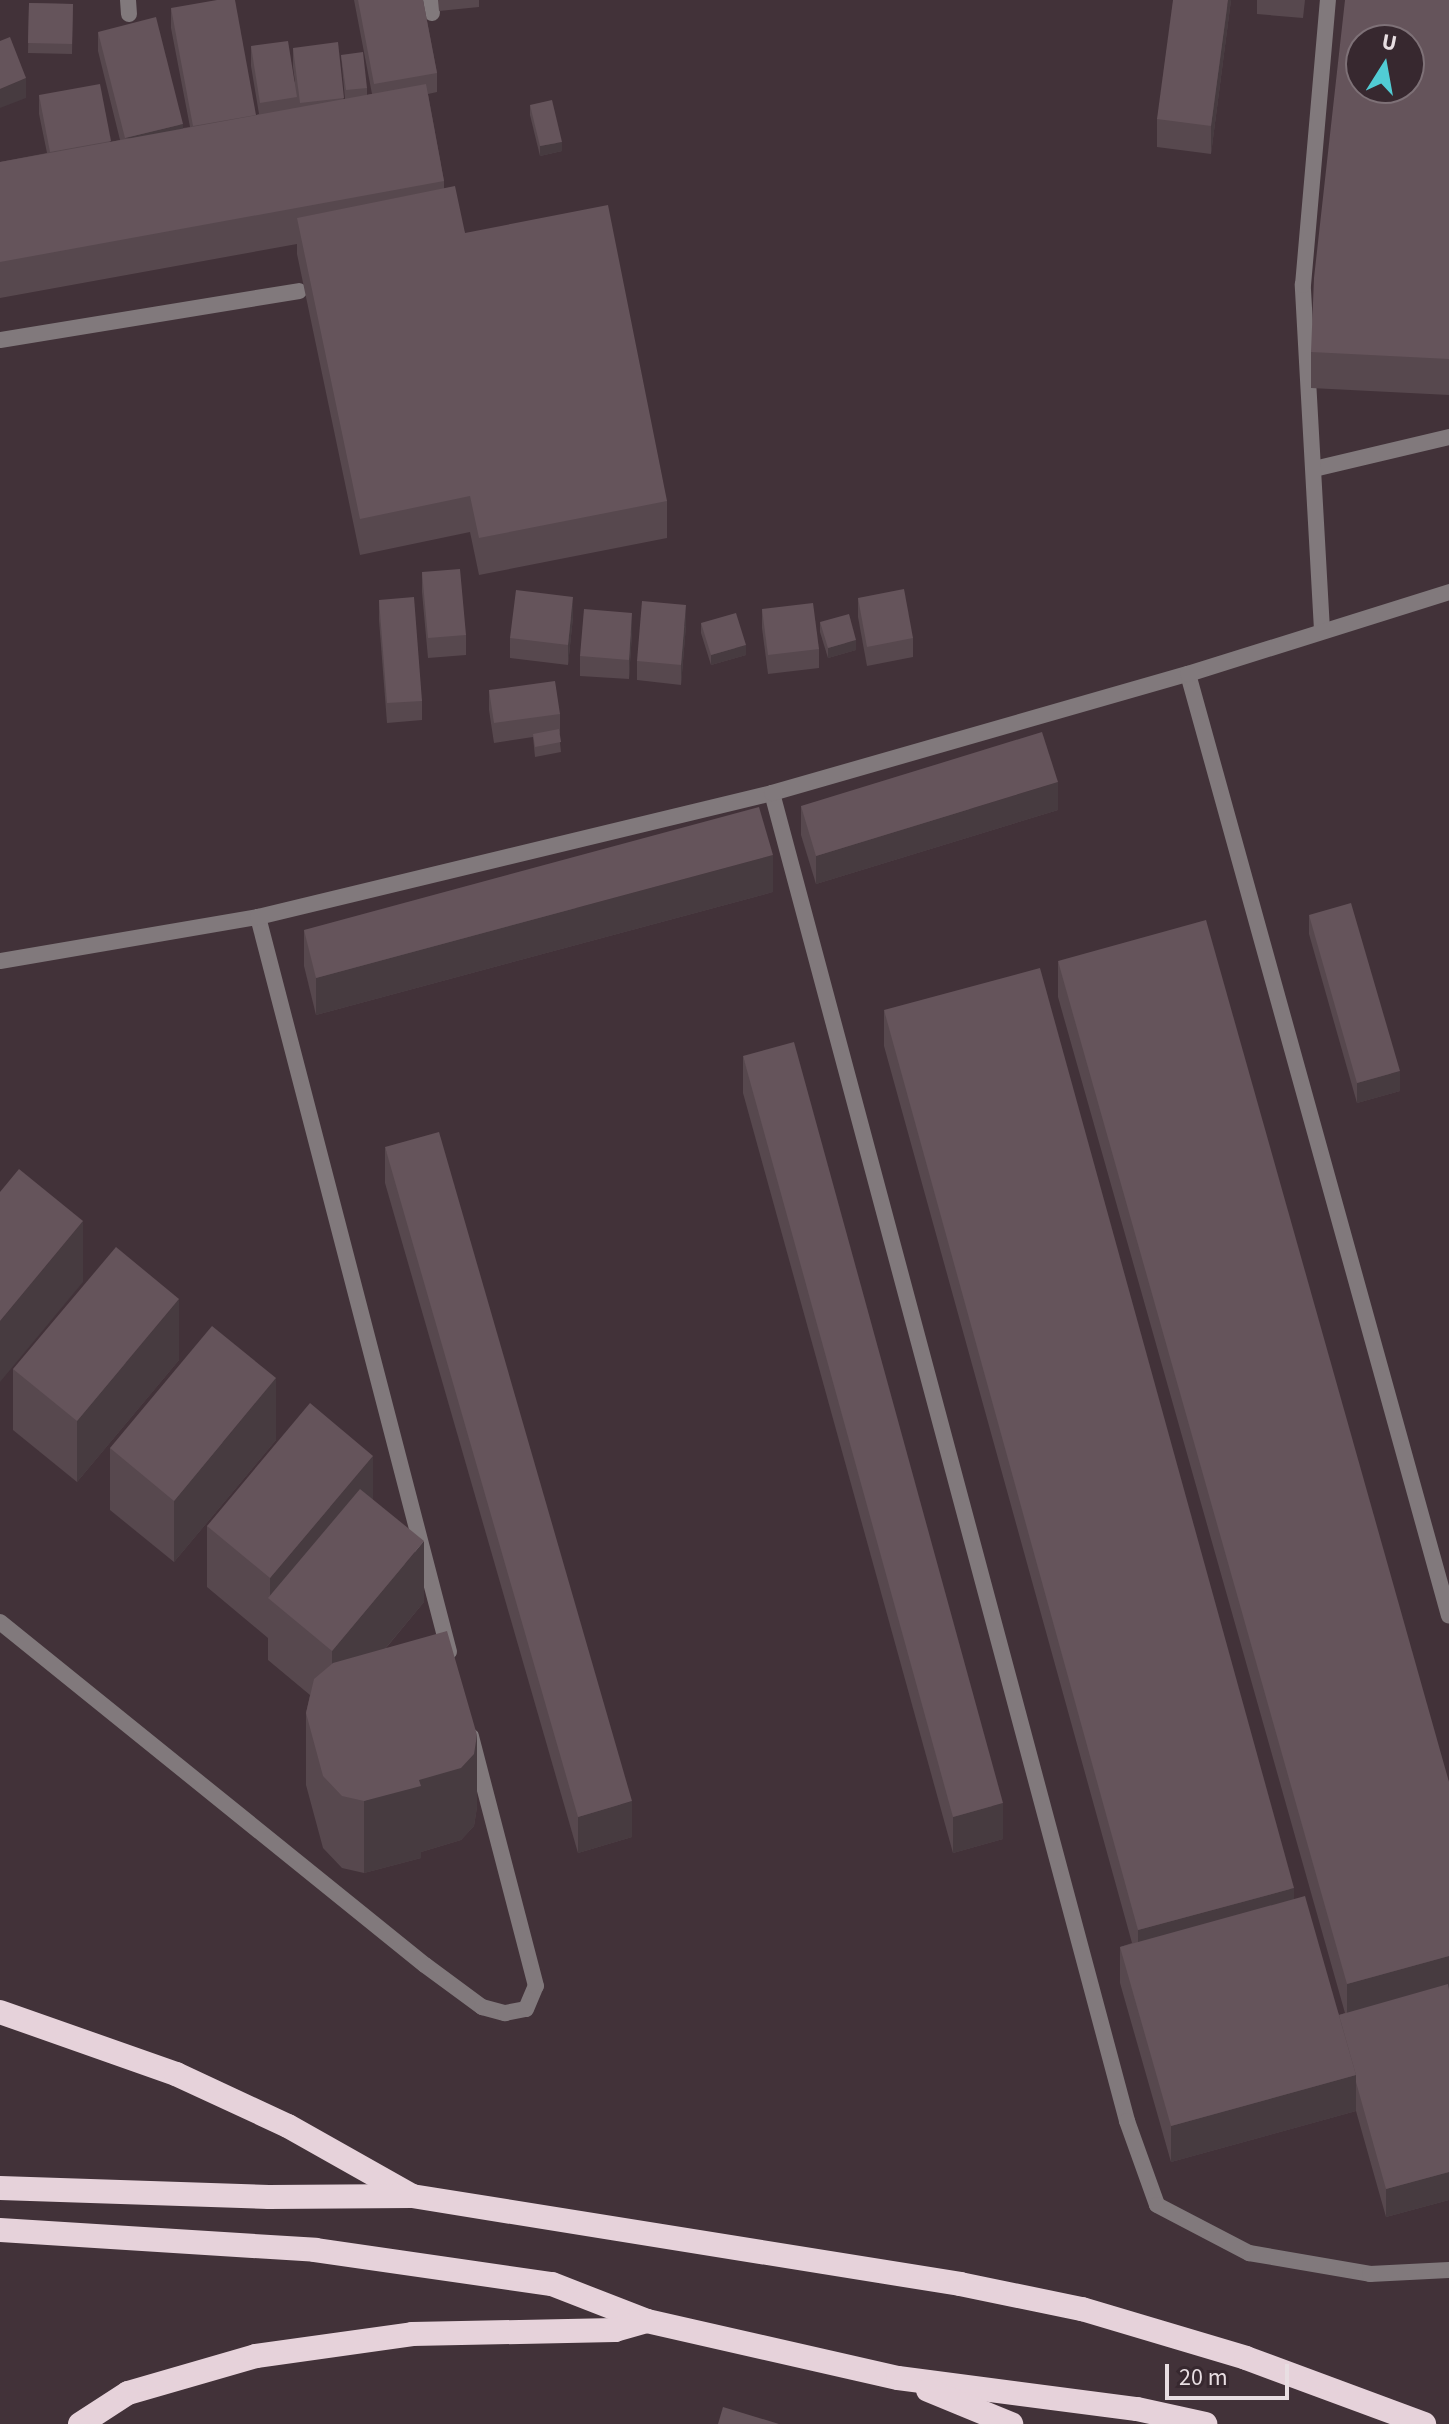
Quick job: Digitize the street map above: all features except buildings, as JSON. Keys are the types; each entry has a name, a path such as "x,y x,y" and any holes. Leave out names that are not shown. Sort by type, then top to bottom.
{"highway":[{"path":"0,2012 176,2074 288,2126 412,2196"},
{"path":"0,2188 412,2196 960,2284 1082,2309 1246,2358 1424,2424"},
{"path":"0,2230 213,2241 439,2267 552,2284 647,2321 898,2378 1137,2409 1205,2424"},
{"path":"80,2424 128,2393 256,2356 412,2334 615,2330 647,2321"},
{"path":"898,2378 1011,2424"}],"lane":[{"path":"1322,630 1303,285 1328,0"},
{"path":"0,340 299,291"},
{"path":"1314,469 1449,437"},
{"path":"0,961 258,917 772,793 1188,674 1449,592"},
{"path":"1188,674 1449,1616"},
{"path":"772,793 1127,2121 1157,2205 1249,2253 1370,2274 1449,2270"},
{"path":"258,917 455,1676"},
{"path":"0,1622 425,1965 482,2007 505,2013 526,2009 536,1986 467,1722"}]}
